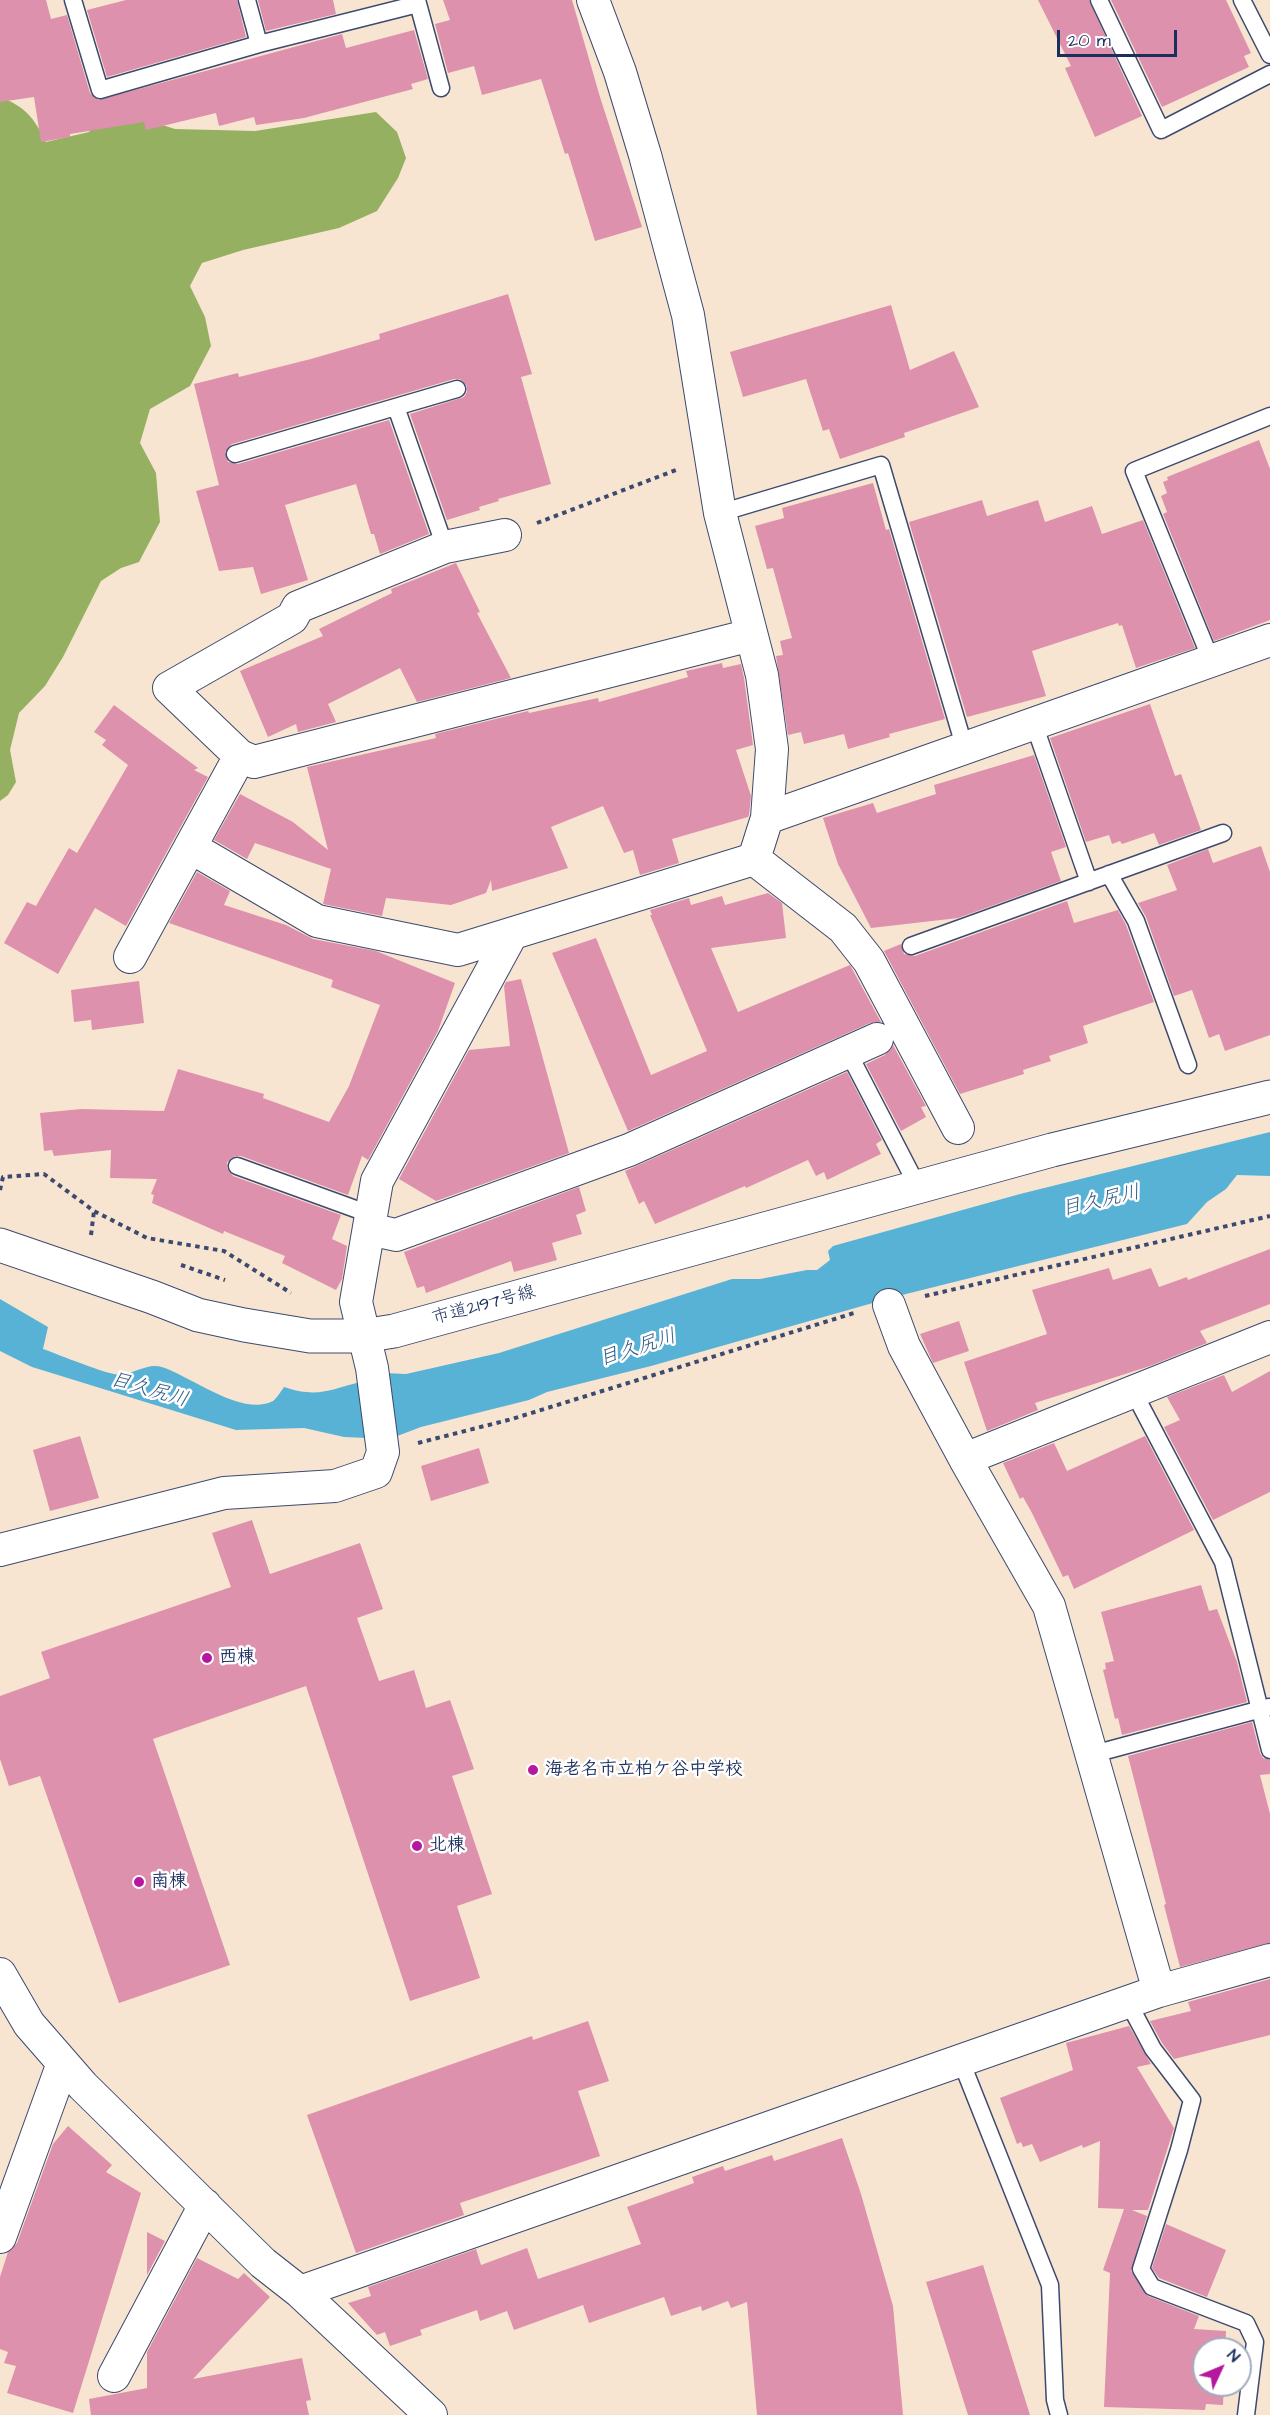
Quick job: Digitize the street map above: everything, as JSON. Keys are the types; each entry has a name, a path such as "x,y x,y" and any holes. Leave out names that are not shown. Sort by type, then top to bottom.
{"street":[{"path":"592,0 620,72 688,315 720,513 762,675 772,749 767,818 754,860"},
{"path":"505,535 445,547 298,607 292,618 169,688 240,756 254,762 751,635"},
{"path":"767,818 1270,640"},
{"path":"130,957 240,756"},
{"path":"190,847 317,921 458,950 754,860"},
{"path":"754,860 843,928 869,961 958,1128"},
{"path":"0,1550 224,1493 335,1486 376,1472 382,1446 372,1368 356,1302 377,1181 511,934"},
{"path":"370,1222 396,1234 619,1154 877,1039"},
{"name":"市道2197号線","path":"0,1245 198,1315 310,1336 363,1336 394,1331 1052,1150 1270,1097"},
{"path":"889,1305 904,1346 1049,1606 1159,1991"},
{"path":"965,1459 1270,1337"},
{"path":"300,2292 1159,1991 1270,1960"},
{"path":"0,1974 29,2024 83,2086 263,2263 300,2292 431,2415"},
{"path":"0,2237 63,2063"},
{"path":"114,2376 205,2205"}],"lane":[{"path":"73,0 100,90 259,44 418,2 441,88"},
{"path":"247,0 259,44"},
{"path":"1099,0 1161,130 1270,74"},
{"path":"1242,0 1270,55"},
{"path":"235,454 457,389"},
{"path":"396,407 445,547"},
{"path":"1211,660 1134,471 1270,417"},
{"path":"720,513 881,465 965,749"},
{"path":"1034,724 1089,882"},
{"path":"911,946 1223,833"},
{"path":"1109,874 1136,921 1188,1065"},
{"path":"848,1052 918,1187"},
{"path":"237,1166 370,1222"},
{"path":"1133,1391 1223,1562 1265,1708 1270,1750"},
{"path":"1090,1755 1265,1708"},
{"path":"1128,2002 1153,2049 1192,2100 1179,2150 1141,2269 1152,2287 1246,2323 1255,2342 1246,2415"},
{"path":"961,2061 1050,2285 1055,2400 1059,2415"}],"path":[{"path":"505,535 710,456"},
{"path":"0,1190 2,1177 44,1174 94,1211 147,1238 224,1251 297,1299 286,1297"},
{"path":"90,1235 94,1211"},
{"path":"382,1446 512,1419 855,1313 1270,1216"},
{"path":"80,1232 101,1238"},
{"path":"178,1264 233,1282"}],"green space":[{"path":"0,97 23,109 46,142 89,132 102,111 147,120 175,129 255,131 376,112 397,132 406,158 398,178 377,211 339,228 243,250 202,263 190,286 205,317 211,346 190,386 150,409 140,443 156,473 160,522 139,562 121,568 101,581 63,657 45,686 19,713 10,750 16,782 8,795 0,801"}],"water":[{"name":"目久尻川","path":"1270,1132 1270,1176 1237,1175 1226,1189 1207,1202 1187,1224 894,1297 651,1366 547,1392 529,1400 421,1427 392,1438 384,1373 406,1374 499,1353 732,1279 760,1279 817,1270 830,1260 828,1251 833,1246 1020,1194"},
{"name":"目久尻川","path":"0,1299 48,1327 43,1349 95,1369 115,1374 127,1374 152,1366 162,1367 232,1400 261,1405 273,1401 284,1387 314,1392 360,1382 367,1438 344,1437 304,1428 236,1430 32,1367 0,1351"}],"building":[{"path":"0,0 46,0 51,19 67,15 90,93 98,100 342,34 346,48 414,30 428,79 411,84 413,89 304,118 256,125 254,117 219,126 216,113 146,130 144,122 70,134 70,137 41,142 34,97 0,102"},
{"path":"126,0 237,0 246,37 107,77 87,10"},
{"path":"258,0 333,0 336,14 266,31"},
{"path":"443,0 572,0 600,97 642,227 595,241 568,153 565,154 541,79 482,95 474,66 448,73 435,24 450,20"},
{"path":"1038,0 1089,0 1142,116 1095,137 1065,68 1071,66"},
{"path":"1111,0 1226,0 1251,53 1244,56 1249,67 1162,107"},
{"path":"508,294 532,374 521,377 551,484 498,499 499,501 479,507 480,510 447,520 410,414 464,397 467,386 460,379 454,379 232,444 225,452 228,462 238,464 389,420 429,534 380,554 374,534 371,534 356,484 285,505 308,580 261,594 253,567 219,571 196,491 219,485 194,384 238,373 239,377 311,359 380,339 379,334"},
{"path":"891,305 910,370 954,351 979,407 904,433 905,437 840,459 829,429 823,431 806,379 743,397 730,352"},
{"path":"1259,440 1270,469 1270,620 1214,641 1163,514 1167,512 1161,496 1167,493 1163,482 1168,480 1167,477"},
{"path":"873,483 886,530 889,529 945,719 889,734 890,737 848,749 844,734 804,744 801,732 788,735 776,656 783,655 780,641 792,638 773,568 767,569 755,526 784,518 782,508"},
{"path":"982,500 987,516 1038,500 1045,522 1092,506 1102,534 1143,520 1195,648 1136,668 1122,625 1119,626 1118,623 1032,651 1046,696 967,717 909,522"},
{"path":"456,563 480,612 477,613 511,678 417,702 400,668 328,704 336,722 298,732 296,724 268,737 240,671 323,636 319,629 392,593 391,589"},
{"path":"722,663 723,668 741,664 744,678 753,745 736,750 751,796 749,815 672,839 679,863 640,875 633,850 624,853 603,806 551,827 568,868 492,891 491,880 486,893 451,905 386,898 382,916 323,904 331,869 255,843 247,859 214,840 240,794 293,822 328,850 307,767 436,738 435,734 528,711 529,713 598,698 599,702 688,677 686,671"},
{"path":"1150,704 1175,776 1181,774 1201,830 1159,845 1154,833 1122,844 1120,841 1112,844 1109,835 1086,842 1050,738"},
{"path":"114,705 198,768 194,770 208,777 126,926 95,908 58,974 4,943 27,902 36,906 69,848 77,853 128,765 102,745 106,740 94,732"},
{"path":"1034,755 1066,847 1051,852 1061,881 958,918 871,928 838,864 823,818 873,803 877,813 936,794 934,785"},
{"path":"1261,846 1270,872 1270,1035 1225,1051 1219,1034 1209,1038 1192,990 1174,996 1146,917 1138,903 1177,890 1167,865 1208,849 1213,863"},
{"path":"197,872 230,891 224,905 286,925 313,939 376,951 455,983 438,1031 368,1160 362,1156 348,1195 241,1156 235,1156 227,1162 227,1168 233,1176 341,1215 332,1239 347,1246 342,1279 336,1290 282,1263 285,1256 224,1231 223,1234 152,1203 154,1195 151,1194 157,1179 110,1178 111,1150 54,1156 52,1150 44,1151 40,1113 81,1109 164,1111 178,1069 264,1094 263,1098 329,1122 349,1086 380,1005 331,987 333,980 169,923"},
{"path":"768,893 782,903 786,938 711,948 738,1012 850,965 881,1022 870,1023 628,1131 552,953 596,938 651,1075 707,1051 650,915 652,915 650,910 689,898 691,905 722,896 725,905"},
{"path":"1067,901 1074,923 1118,910 1126,925 1154,1002 1083,1026 1088,1043 1049,1056 1051,1061 1023,1070 1024,1074 960,1094 884,951 901,944 904,954 915,956"},
{"path":"521,979 569,1153 436,1201 399,1179 469,1050 510,1046 504,986 506,982"},
{"path":"139,981 144,1023 92,1030 91,1020 74,1022 71,990"},
{"path":"893,1045 926,1106 921,1107 926,1117 901,1131 866,1064 885,1055"},
{"path":"847,1072 882,1140 876,1144 881,1154 827,1180 824,1172 816,1176 808,1160 746,1188 745,1186 655,1224 644,1201 639,1204 625,1171"},
{"path":"579,1187 586,1211 576,1215 582,1234 552,1243 557,1260 514,1272 511,1261 426,1293 424,1286 417,1288 404,1252"},
{"path":"1270,1249 1270,1304 1200,1331 1207,1343 1150,1366 1035,1403 1038,1410 987,1431 964,1362 1047,1334 1032,1290 1109,1268 1113,1280 1151,1268 1159,1287 1187,1277 1188,1280"},
{"path":"959,1321 969,1351 933,1363 920,1334"},
{"path":"1270,1371 1270,1492 1213,1520 1164,1427 1180,1420 1167,1397 1224,1375 1232,1392"},
{"path":"80,1436 99,1498 50,1511 33,1450"},
{"path":"1145,1436 1194,1530 1074,1589 1068,1575 1063,1577 1032,1513 1023,1497 1020,1499 1003,1463 1054,1443 1067,1471"},
{"path":"479,1448 489,1483 431,1501 421,1466"},
{"path":"252,1520 270,1574 360,1543 383,1609 357,1618 379,1681 414,1670 426,1708 450,1700 474,1769 452,1776 492,1894 457,1906 480,1978 410,2001 306,1686 153,1739 230,1965 119,2003 40,1776 9,1786 0,1759 0,1696 50,1678 41,1652 231,1587 212,1533"},
{"path":"1201,1585 1209,1611 1217,1609 1237,1662 1247,1702 1122,1735 1118,1718 1115,1719 1103,1670 1106,1669 1105,1663 1114,1661 1101,1612"},
{"path":"1252,1722 1260,1753 1263,1758 1270,1760 1270,1774 1260,1775 1270,1814 1270,1943 1180,1967 1128,1756"},
{"path":"1270,1979 1270,2035 1174,2059 1150,2021 1191,2011 1188,2002"},
{"path":"588,2021 609,2081 578,2091 600,2156 460,2203 464,2215 356,2253 307,2115 532,2036 533,2040"},
{"path":"1129,2026 1151,2064 1137,2067 1174,2128 1148,2210 1132,2210 1147,2216 1131,2271 1148,2296 1199,2316 1194,2329 1226,2331 1226,2337 1192,2337 1192,2397 1223,2397 1223,2405 1206,2404 1205,2410 1104,2407 1110,2273 1103,2270 1124,2209 1098,2208 1100,2141 1083,2148 1082,2145 1040,2162 1032,2144 1023,2147 1021,2142 1017,2144 1000,2098 1073,2070 1066,2043"},
{"path":"68,2126 112,2165 106,2172 141,2193 73,2413 7,2393 16,2366 4,2363 8,2352 0,2349 0,2277 8,2252 17,2243 53,2144"},
{"path":"842,2138 861,2194 893,2306 903,2415 757,2415 747,2302 731,2308 728,2301 702,2311 701,2306 671,2316 664,2297 589,2323 583,2305 514,2330 507,2311 480,2321 477,2310 420,2330 422,2335 390,2346 385,2332 377,2335 348,2303 371,2296 368,2287 476,2249 481,2265 527,2248 538,2279 641,2244 627,2207 694,2183 692,2177 723,2166 725,2171 772,2155 774,2161"},
{"path":"1166,2224 1226,2250 1207,2297 1159,2278 1152,2268"},
{"path":"147,2232 165,2241 147,2275"},
{"path":"197,2258 238,2279 244,2273 270,2297 193,2379 302,2358 311,2400 306,2401 309,2415 91,2415 89,2399 147,2388 147,2352"},
{"path":"983,2265 1030,2415 968,2415 926,2282"}],"place":[{"name":"西棟","path":"207,1658"},
{"name":"海老名市立柏ケ谷中学校","path":"533,1770"},
{"name":"北棟","path":"417,1846"},
{"name":"南棟","path":"139,1882"}]}
